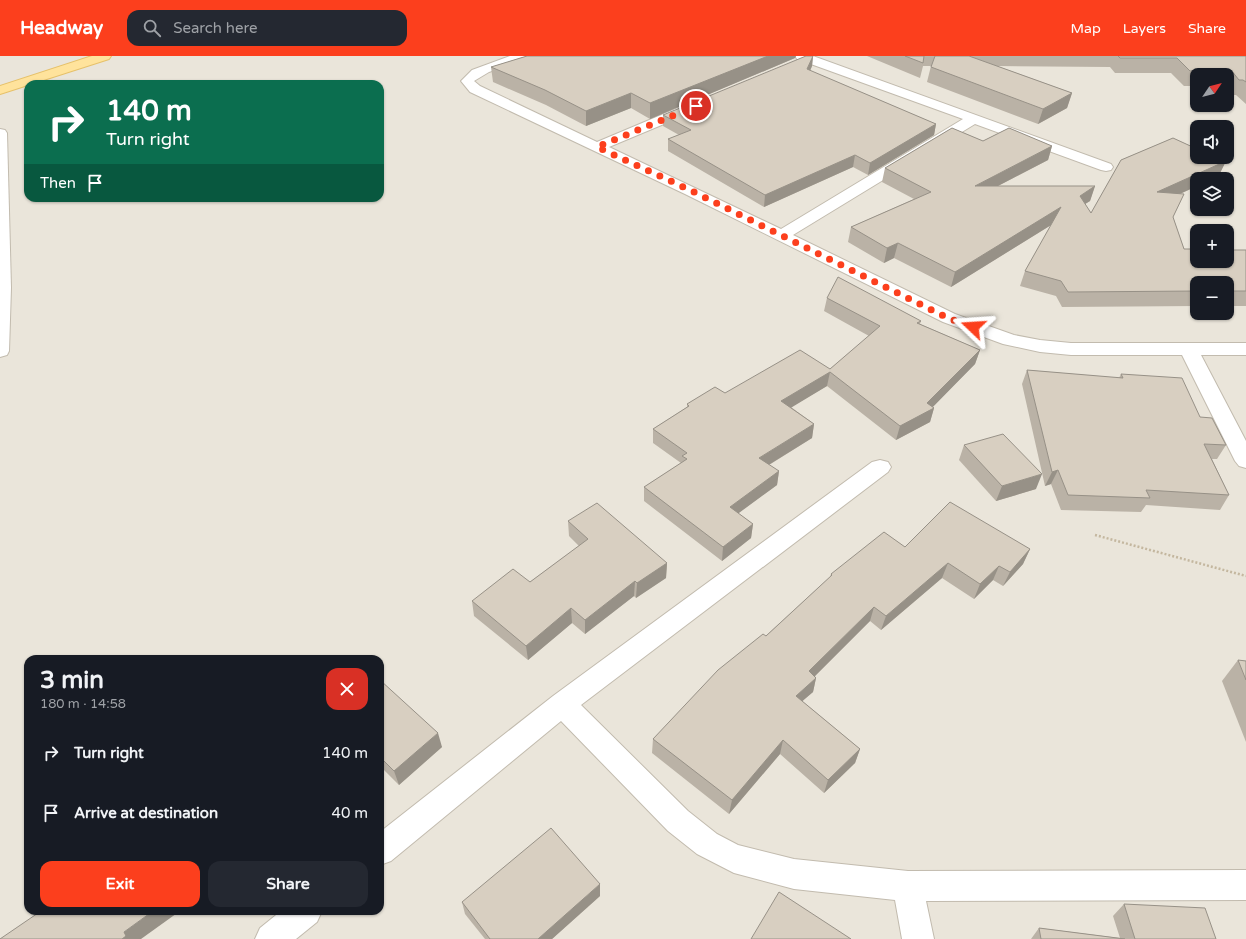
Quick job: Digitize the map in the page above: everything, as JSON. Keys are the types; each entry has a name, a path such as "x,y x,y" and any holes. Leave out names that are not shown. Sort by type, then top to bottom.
{"main road":[{"path":"31,80 105,56"},
{"path":"0,90 24,82"}],"street":[{"path":"523,56 483,70 470,76 467,81 475,88 948,318 1010,340 1040,346 1071,349 1246,349"},
{"path":"802,60 1106,167"},
{"path":"597,147 699,104"},
{"path":"781,236 973,119"},
{"path":"0,133 2,288 0,351"},
{"path":"1189,349 1246,461"},
{"path":"384,848 562,704 880,467"},
{"path":"562,704 678,821 707,844 734,858 794,874 908,886 1246,884"},
{"path":"908,886 918,939"},
{"path":"271,939 301,915"}],"path":[{"path":"1095,535 1246,576"}],"shaded area":[{"path":"0,56 1246,56 1246,939 0,939"}],"building":[{"path":"527,56 768,56 650,103 631,93 586,111 545,90 491,67"},
{"path":"806,56 813,56 807,69 936,124 870,163 855,155 765,195 668,139 691,130 663,115"},
{"path":"905,56 924,56 923,63"},
{"path":"935,56 969,56 1072,93 1043,109 931,67"},
{"path":"1118,56 1246,56 1246,82 1239,80 1234,74 1234,68 1190,68 1190,71 1177,58 1120,58"},
{"path":"952,128 983,141 1009,128 1052,146 975,186 1095,186 1080,196 1091,213 1121,160 1173,138 1190,146 1190,164 1219,164 1202,172 1190,172 1190,177 1157,192 1184,194 1173,217 1184,249 1190,249 1190,268 1234,268 1234,250 1246,250 1246,291 1234,291 1234,276 1190,276 1190,291 1068,292 1061,281 1025,271 1061,207 955,272 898,243 887,248 851,227 931,192 885,168"},
{"path":"838,277 921,321 917,323 980,350 927,403 934,408 900,426 830,372 781,401 814,424 759,458 779,471 730,507 753,524 723,547 644,487 687,459 682,456 687,453 653,429 689,406 687,404 715,387 725,393 800,350 830,369 880,326 827,298"},
{"path":"1027,370 1123,378 1121,374 1182,378 1200,417 1212,418 1226,445 1204,444 1229,495 1146,490 1150,498 1068,495 1058,470 1052,472"},
{"path":"1003,434 1042,474 1002,486 964,445"},
{"path":"950,502 1030,549 1010,572 999,566 980,584 948,563 886,616 874,607 809,671 816,678 796,696 860,749 828,780 783,740 732,800 653,739 718,670 763,634 766,636 832,575 831,574 884,532 905,547"},
{"path":"597,503 667,563 637,583 635,581 585,620 571,608 526,646 472,601 513,569 530,582 588,539 568,521"},
{"path":"1238,660 1246,661 1246,680"},
{"path":"384,684 438,733 394,771 384,761"},
{"path":"551,828 600,884 538,939 490,939 462,902"},
{"path":"779,892 851,939 751,939"},
{"path":"1124,904 1205,908 1216,939 1135,939"},
{"path":"35,915 147,915 124,932 126,936 122,939 0,939"},
{"path":"1039,928 1125,939 1041,939"}],"route":[{"path":"696,106 597,147 690,190 948,318 973,327"}]}
